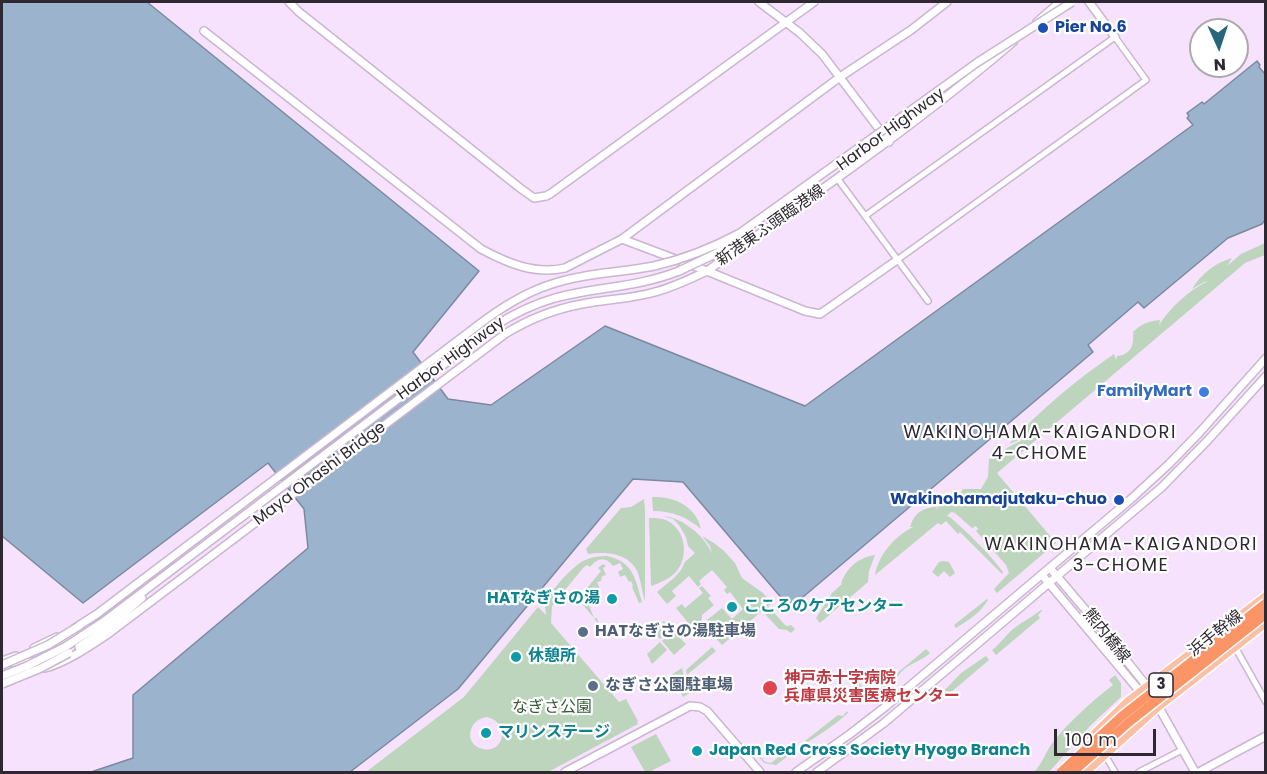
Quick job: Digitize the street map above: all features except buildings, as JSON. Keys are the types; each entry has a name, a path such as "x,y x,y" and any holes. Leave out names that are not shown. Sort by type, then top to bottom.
{"highway":[{"name":"3","path":"1062,772 1122,716 1266,603"},
{"name":"3","path":"1073,772 1128,723 1266,614"}],"main road":[{"name":"浜手幹線","path":"1062,772 1093,735 1128,702 1266,596"},
{"name":"浜手幹線","path":"1086,772 1158,707 1266,623"}],"street":[{"path":"289,2 534,198 550,194 814,2"},
{"path":"759,2 800,33 822,54 889,142"},
{"path":"204,31 481,249 520,267 555,271 622,239 840,77 911,30 947,2"},
{"name":"新港東ふ頭臨港線","path":"706,271 889,142 983,68 1060,2"},
{"name":"Harbor Highway","path":"2,663 48,645 97,614 505,306 535,291 565,280 653,266 688,257 740,233 978,62 1072,2"},
{"name":"Harbor Highway","path":"2,674 46,657 86,634 496,325 540,303 665,277 715,254 734,243 982,64 1079,2"},
{"path":"622,239 805,311 820,314 1146,80 1089,2"},
{"path":"865,216 1114,37"},
{"path":"837,178 928,301"},
{"name":"Maya Ohashi Bridge","path":"2,674 24,673 52,666 108,634 506,334 546,313 584,303 654,293 681,284 706,271"},
{"path":"796,772 885,707 1131,499 1202,430 1266,358"},
{"path":"817,772 884,723 1162,487 1211,438 1266,376"},
{"path":"2,684 40,668 108,627 198,550"},
{"name":"熊内橋線","path":"1050,568 1158,707 1197,772"},
{"name":"熊内橋線","path":"1042,575 1144,689"},
{"path":"1235,647 1266,702"},
{"name":"Maya Ohashi Bridge","path":"2,663 53,659 77,653"},
{"path":"565,772 690,706 700,707 707,711 760,772"},
{"path":"1197,772 1266,736"},
{"path":"1139,772 1182,750"},
{"path":"1105,755 1115,772"}],"green space":[{"path":"1265,243 1265,255 1245,263 997,473 1056,543 997,593 994,589 1009,573 1006,565 976,531 978,529 976,526 972,528 951,512 947,516 985,550 1003,572 1002,574 946,521 941,525 938,523 875,575 884,553 894,541 913,527 910,527 912,522 920,512 927,508 937,507 936,510 953,492 961,493 963,489 981,489 988,477 989,459 1024,439 1009,444 1059,396 1114,354 1116,360 1117,356 1128,352 1132,346 1133,334 1136,333 1132,333 1148,322 1160,320 1159,325 1180,300 1208,281 1192,289 1209,270 1232,258 1227,266 1241,254"},
{"path":"652,497 668,498 683,504 694,514 701,529 679,516 653,511"},
{"path":"644,499 645,601 638,573 629,561 610,553 588,554 586,549 621,508 631,507"},
{"path":"663,516 678,520 692,529 704,541 712,554 710,546 702,536 724,551 735,563 742,578 763,593 772,603 768,606 785,625 791,625 795,629 791,633 779,629 762,611 722,645 712,634 704,640 700,636 712,626 707,620 722,608 732,619 743,609 730,592 727,594 724,590 727,587 712,570 699,581 701,584 698,587 689,576 672,591 676,596 667,604 657,592 675,577 685,562 695,553 688,546 679,525 673,519"},
{"path":"649,518 663,519 674,525 684,545 683,559 676,572 651,586"},
{"path":"875,555 868,582 820,623 816,618 832,593 843,583 841,584 850,568 864,558"},
{"name":"なぎさ公園","path":"607,556 623,562 628,567 635,579 642,602 639,603 631,581 629,582 625,575 620,577 618,572 623,569 620,563 613,566 602,559 590,567 587,565 583,568 552,606 551,623 619,702 626,699 638,724 548,772 366,772 464,697 538,607 546,615 545,606 550,594 578,564 595,557","holes":["487,717 495,720 502,731 500,743 490,749 477,747 470,738 472,727 476,722"]},
{"path":"939,562 949,562 955,573 950,577 944,571 938,577 932,572"},
{"path":"603,564 606,566 603,568 606,575 597,582 600,589 585,596 599,624 578,599 601,571 598,568"},
{"path":"702,586 711,596 708,598 714,605 702,615 698,635 676,608 682,604 685,608 703,593 699,588"},
{"path":"987,599 978,612 956,628 954,625"},
{"path":"1041,610 1038,615 1040,618 996,655 992,650 1016,626"},
{"path":"664,621 671,629 660,639 653,631"},
{"path":"673,631 686,644 674,655 662,641"},
{"path":"660,642 667,650 652,664 647,654"},
{"path":"712,647 716,651 688,674 698,687 694,690 688,680 686,670"},
{"path":"926,649 930,653 905,668 885,691 871,701 867,702 851,683 856,679 863,688 861,690 870,696"},
{"path":"986,656 989,660 943,699 940,695 961,673"},
{"path":"682,668 685,681 693,691 683,697 671,675"},
{"path":"1115,675 1121,683 1121,697 1090,726 1049,772 1034,772 1062,732 1087,706 1113,685 1109,680"},
{"path":"847,711 848,713 829,728 808,742 805,741 838,715 843,716"},
{"path":"656,734 671,761 645,772 631,747"},
{"path":"792,747 795,751 776,765 764,763 754,751 765,762 771,763"}],"water":[{"path":"2,2 147,2 479,271 413,352 448,399 491,405 605,326 805,406 1193,125 1187,118 1189,116 1187,113 1202,102 1204,104 1236,78 1249,78 1249,67 1257,61 1265,74 1265,220 1262,224 1228,238 1144,308 1138,302 1088,345 1093,352 790,608 683,482 633,479 458,689 350,772 91,772 133,758 133,695 308,548 304,509 268,463 83,603 2,536"}],"place":[{"name":"Pier No.6","path":"1043,28"},
{"name":"FamilyMart","path":"1204,392"},
{"name":"Wakinohamajutaku-chuo","path":"1119,500"},
{"name":"HATなぎさの湯","path":"612,599"},
{"name":"こころのケアセンター","path":"732,607"},
{"name":"HATなぎさの湯駐車場","path":"583,632"},
{"name":"休憩所","path":"516,657"},
{"name":"なぎさ公園駐車場","path":"593,686"},
{"name":"神戸赤十字病院 兵庫県災害医療センター","path":"770,688"},
{"name":"マリンステージ","path":"486,733"},
{"name":"Japan Red Cross Society Hyogo Branch","path":"697,751"}],"district":[{"name":"WAKINOHAMA-KAIGANDORI 4-CHOME","path":"1040,443"},
{"name":"WAKINOHAMA-KAIGANDORI 3-CHOME","path":"1121,555"}]}
